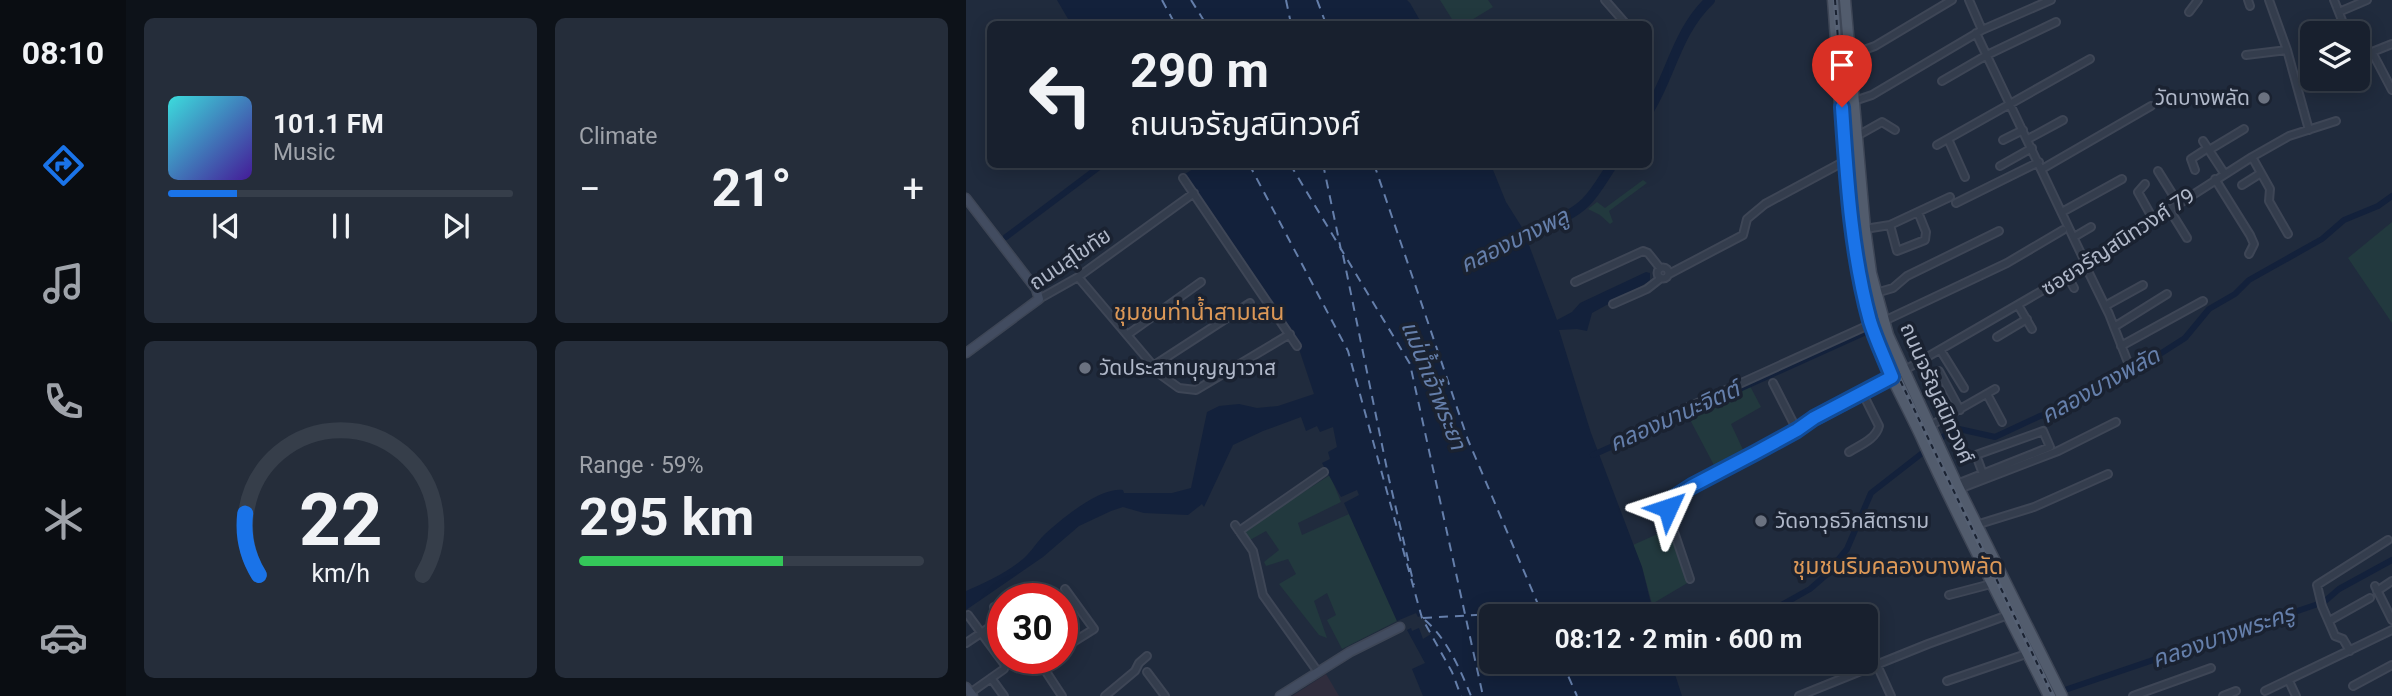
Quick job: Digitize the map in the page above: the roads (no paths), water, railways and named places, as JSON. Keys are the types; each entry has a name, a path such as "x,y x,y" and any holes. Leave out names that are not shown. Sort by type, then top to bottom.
{"main road":[{"name":"ถนนจรัญสนิทวงศ์","path":"1833,0 1845,161 1857,265 1871,324 1893,378 1991,584 2048,694"},
{"name":"ถนนจรัญสนิทวงศ์","path":"1845,0 1865,229 1876,293 1884,321 1903,371 1976,525 2061,693"},
{"path":"1975,550 1986,545"}],"street":[{"path":"1605,0 1623,21"},
{"path":"1850,55 1875,46 1952,0"},
{"path":"1969,0 1986,55 2074,237 2127,360"},
{"path":"1854,101 1872,95 1979,32 2051,0"},
{"path":"2189,12 2199,0"},
{"path":"2269,0 2287,50 2309,130"},
{"path":"2334,0 2342,21"},
{"path":"2339,12 2367,0"},
{"path":"1942,80 1986,55 2056,22"},
{"path":"2392,44 2372,52 2388,75 2392,90"},
{"path":"2246,55 2287,50"},
{"path":"1937,145 2090,59"},
{"path":"1956,204 2040,165 2151,106"},
{"path":"2028,139 2063,120"},
{"name":"ซอยจรัญสนิทวงศ์ 79","path":"1903,371 2085,264 2224,173 2289,136 2336,121"},
{"path":"1857,136 1882,122 1895,131"},
{"path":"2195,170 2191,159 2207,147 2244,129"},
{"path":"2003,140 2023,130"},
{"path":"1948,139 1965,177"},
{"path":"2207,147 2224,173"},
{"path":"2000,166 2032,148"},
{"path":"2252,157 2270,189 2269,201 2287,234"},
{"path":"1613,304 1647,289 1661,278 1743,235 1747,219 1765,204 1845,161"},
{"path":"2158,171 2178,203"},
{"path":"2242,185 2261,173"},
{"path":"1183,178 1297,346"},
{"path":"2062,212 2122,178"},
{"path":"2215,179 2250,235 2254,244 2249,254"},
{"path":"2145,184 2139,195 2153,219"},
{"name":"ถนนสุโขทัย","path":"966,353 1039,299 1078,276 1194,193"},
{"path":"1865,229 1890,225 1950,197"},
{"path":"966,198 1036,289 1039,299"},
{"path":"2169,209 2187,238"},
{"path":"1890,225 1897,251 1925,240 1926,232 1918,212"},
{"path":"2074,237 2091,227"},
{"path":"1884,321 2007,263 2063,230"},
{"path":"1876,293 1896,286 1904,277 1999,231"},
{"path":"1575,282 1641,251 1648,253 1660,268"},
{"path":"1660,268 1667,268 1669,274"},
{"path":"1660,268 1658,272 1661,278"},
{"path":"2067,275 2074,288"},
{"path":"1078,276 1153,366 1173,384 1184,389 1196,390 1290,334"},
{"path":"1126,335 1201,282"},
{"path":"2105,306 2143,285"},
{"path":"2113,326 2167,294"},
{"path":"2121,346 2203,301"},
{"path":"1153,366 1250,303"},
{"path":"2018,305 2032,328"},
{"path":"1997,337 2026,319"},
{"path":"1638,430 1871,324"},
{"path":"1941,351 1964,388"},
{"path":"1939,371 1960,410"},
{"path":"1689,579 1670,522 1670,503 1692,486 1893,378"},
{"path":"1773,383 1797,430"},
{"path":"1932,430 1995,389"},
{"path":"1849,452 1879,430 1863,394"},
{"path":"1987,394 2002,422"},
{"path":"1958,486 2058,451 2116,422"},
{"path":"1958,486 2050,447 2043,430 1976,454 1983,474"},
{"path":"1318,672 1264,595 1253,551 1237,528 1324,472"},
{"path":"1976,525 2034,507 2108,474"},
{"path":"2350,651 2343,639 2335,636 2316,585 2388,541"},
{"path":"2392,581 2376,588 2392,620"},
{"path":"1949,595 1991,584"},
{"path":"2329,621 2370,598"},
{"path":"1078,607 1094,629 1078,639"},
{"path":"968,615 1005,665 1004,669 970,692"},
{"path":"1878,665 2008,615"},
{"path":"1280,696 1366,643 1400,626"},
{"path":"966,643 987,629"},
{"path":"2265,691 2392,630"},
{"path":"1947,681 2026,654"},
{"path":"1105,696 1135,671 1147,656"},
{"path":"2353,685 2392,665"},
{"path":"1878,667 1891,696"},
{"path":"2133,696 2211,668"},
{"path":"1147,672 1164,696"},
{"path":"1047,674 1062,696"},
{"path":"1799,696 1854,674"},
{"path":"991,678 1004,696"},
{"path":"2289,681 2296,696"},
{"path":"2158,688 2161,696"},
{"path":"2223,696 2236,691"}],"water":[{"path":"1057,0 1407,0 1420,21 1069,21"},
{"name":"แม่น้ำเจ้าพระยา","path":"1192,168 1492,168 1506,202 1523,229 1557,320 1572,312 1580,303 1646,272 1650,273 1650,281 1592,313 1587,331 1559,330 1591,433 1642,567 1651,604 1479,604 1479,674 1675,674 1682,696 1423,696 1412,669 1425,663 1407,630 1419,628 1423,639 1431,634 1423,615 1418,617 1416,613 1397,621 1344,503 1359,495 1357,490 1341,497 1322,463 1330,459 1328,452 1337,447 1333,427 1320,432 1317,426 1306,431 1301,417 1233,445 1204,507 1202,504 1188,515 1144,513 1123,507 1111,511 1079,526 1043,557 1005,583 987,583 987,596 966,610 966,591 1016,564 1070,513 1104,493 1123,490 1124,493 1172,493 1191,488 1207,412 1219,406 1239,404 1257,408 1278,406 1314,394 1300,347 1185,174"}],"waterway":[{"name":"คลองบางพลู","path":"1652,105 1682,39 1710,0"},
{"path":"1006,237 1098,168"},
{"name":"คลองบางพลู","path":"1511,239 1578,209 1594,193 1610,168"},
{"name":"คลองบางพลัด","path":"1783,604 1810,589 1825,576 1847,549 1871,493 1948,433 1959,429 1995,437 2040,416 2064,410 2124,370 2149,361 2185,338 2209,309 2235,294 2249,280 2322,239 2344,220 2378,206 2392,196"},
{"name":"คลองมานะจิตต์","path":"1593,455 1866,332"},
{"name":"คลองบางพระครู","path":"2047,696 2324,602 2339,589 2392,560"}],"railway":[{"path":"1835,0 1852,222 1869,306 1900,380 2053,696"}],"place":[{"name":"วัดบางพลัด","path":"2264,98"},
{"name":"วัดประสาทบุญญาวาส","path":"1085,368"},
{"name":"วัดอาวุธวิกสิตาราม","path":"1761,521"}],"district":[{"name":"ชุมชนท่าน้ำสามเสน","path":"1199,312"},
{"name":"ชุมชนริมคลองบางพลัด","path":"1898,566"}]}
